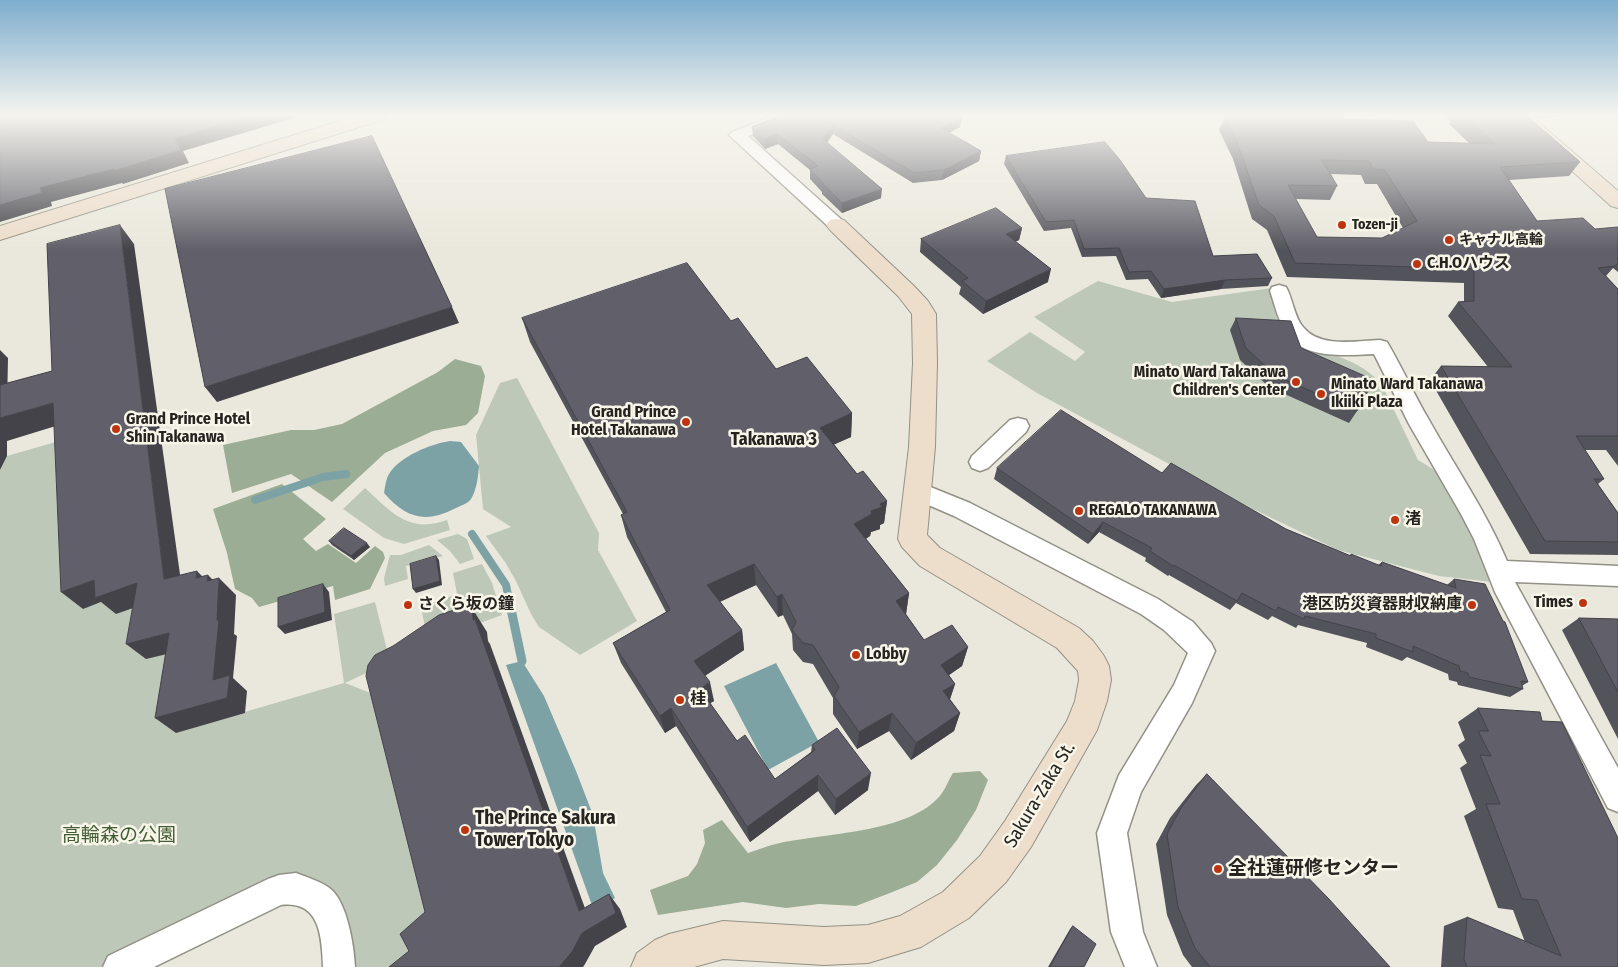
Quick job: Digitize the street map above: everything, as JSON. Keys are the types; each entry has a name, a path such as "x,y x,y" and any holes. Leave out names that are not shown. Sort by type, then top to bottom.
{"street":[{"path":"0,233 233,160"},
{"path":"765,160 836,225"},
{"path":"1570,160 1618,202"},
{"name":"Sakura-Zaka St.","path":"651,967 669,954 723,940 824,946 868,944 907,933 956,905 993,869 1018,834 1080,730 1091,701 1095,680 1093,666 1068,638 930,558 912,539 922,447 925,363 924,314 920,306 906,291 836,225"},
{"path":"1280,291 1295,331 1304,339 1327,348 1380,347 1420,424 1470,508 1509,594 1611,767 1618,798"},
{"path":"980,462 1018,426"},
{"path":"918,491 952,503 983,521 1131,597 1174,622 1195,640 1202,651 1183,694 1129,785 1112,833 1127,932 1141,967"},
{"path":"1499,572 1618,576"},
{"path":"119,967 279,890 296,888 319,899 331,918 338,949 339,967"}],"green space":[{"path":"1098,281 1172,302 1272,288 1297,342 1354,363 1374,376 1382,385 1418,460 1436,471 1466,519 1492,582 1439,576 1338,550 1251,508 1037,393 987,361 1030,332 1075,361 1085,352 1034,317"},
{"path":"455,359 481,366 485,376 478,413 466,425 433,431 385,453 332,502 291,474 232,493 223,445 291,430 314,430 342,424 438,372"},
{"path":"517,378 599,533 598,550 637,621 580,655 539,627 505,562 486,536 511,527 483,509 476,435 500,383"},
{"name":"高輪森の公園","path":"73,437 83,608 115,598 135,608 188,649 176,732 344,683 334,614 375,602 390,662 345,683 386,699 445,926 427,967 339,967 338,949 296,888 120,967 0,967 0,470 7,456"},
{"path":"282,484 326,519 303,539 316,551 328,544 356,563 375,546 383,552 385,558 370,589 335,600 333,586 259,607 252,598 235,589 227,553 213,509"},
{"path":"365,488 383,505 402,518 422,524 434,524 447,520 450,530 404,544 384,538 343,509"},
{"path":"458,534 467,539 474,559 460,564 450,551 437,540"},
{"path":"429,545 443,556 406,566 408,579 385,586 384,578 390,555 401,555"},
{"path":"482,564 492,583 502,615 428,642 421,607 457,594 453,573"},
{"path":"980,771 988,780 976,810 957,840 937,865 917,882 856,906 819,904 786,908 743,902 658,915 650,890 688,876 697,864 705,843 703,830 722,820 748,853 776,844 863,830 905,819 923,810 937,799 953,773"}],"water":[{"path":"450,441 461,442 479,466 475,491 468,502 443,514 424,517 407,513 384,493 389,474 408,456 425,448"},
{"path":"522,661 544,696 593,815 603,873 615,898 594,911 506,665"},
{"path":"776,663 819,742 768,770 724,686"}],"building":[{"path":"0,160 149,160 114,171 114,169 40,188 42,193 0,205"},
{"path":"278,160 383,160 452,307 205,387 165,189"},
{"path":"810,160 848,160 882,189 842,203 810,169 818,166"},
{"path":"892,160 963,160 944,170 914,173"},
{"path":"1009,160 1120,160 1146,198 1195,201 1213,256 1257,254 1272,278 1225,280 1164,289 1151,271 1129,272 1119,248 1084,249 1074,220 1046,222"},
{"path":"1243,160 1322,160 1337,186 1288,185 1317,237 1382,238 1417,221 1385,170 1373,169 1369,161 1328,160 1578,160 1580,162 1500,167 1537,221 1583,218 1595,229 1618,227 1618,263 1615,266 1598,268 1618,289 1618,436 1576,436 1604,479 1594,479 1618,513 1618,542 1545,541 1441,366 1512,367 1458,302 1474,301 1474,269 1295,263 1274,216 1259,205"},
{"path":"996,208 1022,228 1006,234 1051,269 986,301 962,281 968,278 921,239"},
{"path":"120,225 164,579 197,571 196,578 208,575 207,581 219,578 217,620 219,620 213,680 230,675 227,698 155,718 169,633 126,644 137,583 95,598 94,580 61,592 53,403 0,418 0,385 52,371 47,244"},
{"path":"687,263 731,321 738,318 776,369 807,357 852,413 820,428 857,474 863,471 887,501 880,504 882,507 871,511 872,514 854,524 909,593 896,601 924,640 952,625 968,647 941,665 955,684 943,691 960,713 916,743 892,713 859,732 834,696 839,687 813,645 803,643 792,630 796,622 782,594 777,597 754,564 707,585 742,630 694,661 710,682 700,689 737,741 745,735 775,779 815,750 812,745 837,728 871,773 836,799 818,775 747,827 671,708 660,716 613,643 670,610 621,515 627,512 522,318"},
{"path":"1236,318 1291,321 1301,348 1374,380 1357,411 1276,376 1246,348"},
{"path":"1061,410 1162,473 1171,463 1286,529 1351,556 1351,554 1381,566 1382,562 1456,588 1454,579 1485,584 1505,622 1528,682 1521,681 1523,689 1469,677 1468,673 1460,671 1459,666 1413,646 1413,652 1376,638 1376,634 1305,616 1304,619 1278,607 1276,611 1242,593 1237,601 1173,566 1150,551 1152,548 1103,522 1093,534 997,468"},
{"path":"344,528 367,543 351,556 329,541"},
{"path":"436,556 440,581 413,589 410,564"},
{"path":"323,584 325,612 278,627 278,598"},
{"path":"472,608 473,620 475,619 579,911 609,894 616,913 582,933 572,952 559,967 389,967 409,951 400,934 425,912 366,676 368,665 375,655 393,646 439,615 457,609"},
{"path":"1579,618 1618,619 1618,692"},
{"path":"1478,708 1540,712 1542,721 1562,722 1618,838 1618,967 1467,967 1464,959 1467,917 1561,956 1537,900 1522,899 1486,804 1500,804 1480,755 1491,756 1478,731 1488,731"},
{"name":"全社蓮研修センター","path":"1207,774 1329,899 1390,967 1210,967 1195,948 1178,907 1167,834 1181,808"},
{"path":"1073,926 1096,944 1084,967 1050,967"}],"waterway":[{"path":"255,500 323,477 346,474"},
{"path":"472,534 506,585 511,610"},
{"path":"511,609 522,661"}],"place":[{"name":"Tozen-ji","path":"1342,225"},
{"name":"キャナル高輪","path":"1449,240"},
{"name":"C.H.Oハウス","path":"1417,264"},
{"name":"Minato Ward Takanawa Children's Center","path":"1296,382"},
{"name":"Minato Ward Takanawa Ikiiki Plaza","path":"1321,394"},
{"name":"Grand Prince Hotel Takanawa","path":"686,422"},
{"name":"Grand Prince Hotel Shin Takanawa","path":"116,429"},
{"name":"REGALO TAKANAWA","path":"1079,511"},
{"name":"渚","path":"1395,520"},
{"name":"Times","path":"1583,603"},
{"name":"さくら坂の鐘","path":"408,605"},
{"name":"港区防災資器財収納庫","path":"1472,605"},
{"name":"Lobby","path":"856,655"},
{"name":"桂","path":"680,700"},
{"name":"The Prince Sakura Tower Tokyo","path":"465,830"},
{"name":"全社蓮研修センター","path":"1218,869"}],"district":[{"name":"Takanawa 3","path":"774,440"}]}
